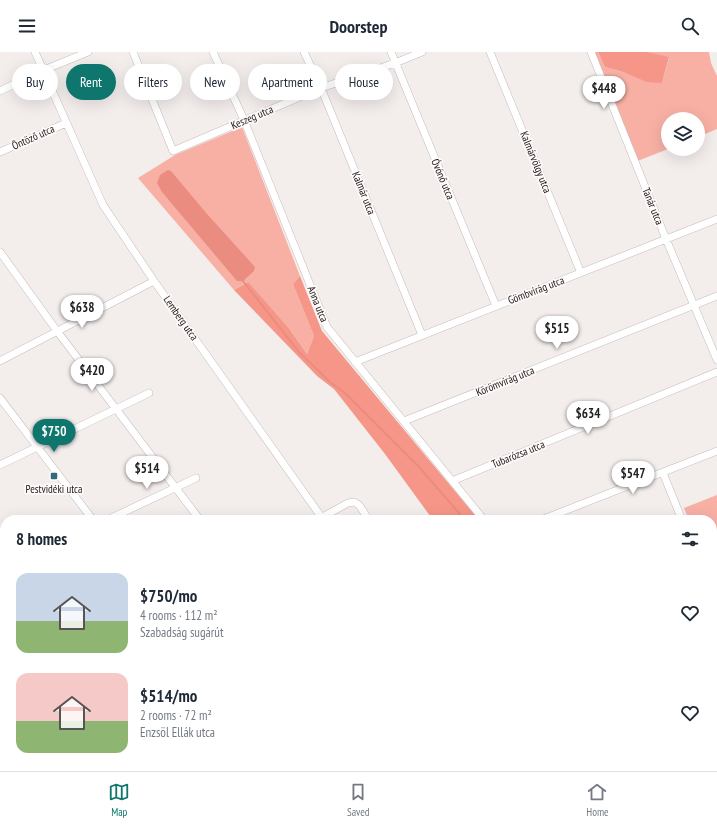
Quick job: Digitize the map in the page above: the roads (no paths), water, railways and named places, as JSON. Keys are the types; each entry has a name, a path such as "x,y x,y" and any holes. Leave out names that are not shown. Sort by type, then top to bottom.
{"street":[{"name":"Lemberg utca","path":"35,52 41,64"},
{"path":"58,64 88,52"},
{"name":"Keszeg utca","path":"132,52 173,151 292,100"},
{"name":"Anna utca","path":"213,52 244,120 327,327 480,515"},
{"name":"Kalmár utca","path":"304,52 310,64"},
{"name":"Óvónő utca","path":"391,52 496,306"},
{"name":"Keszeg utca","path":"327,86 395,63 422,52"},
{"name":"Kalmárvölgy utca","path":"490,52 581,273"},
{"name":"Tanár utca","path":"591,52 666,239 717,360"},
{"path":"0,91 12,85"},
{"name":"Lemberg utca","path":"56,100 103,205 316,515"},
{"name":"Kalmár utca","path":"326,100 422,335"},
{"name":"Öntöző utca","path":"0,152 66,123"},
{"name":"Gömbvirág utca","path":"355,362 717,219"},
{"path":"0,252 196,515"},
{"path":"0,361 154,281"},
{"name":"Körömvirág utca","path":"404,421 717,296"},
{"name":"Tubarózsa utca","path":"452,481 717,372"},
{"path":"0,465 117,410 148,393"},
{"path":"0,398 89,515"},
{"path":"554,515 717,451"},
{"path":"663,472 680,515"},
{"path":"118,515 196,478"},
{"name":"Lemberg utca","path":"326,515 348,503 354,502 359,505 366,515"}],"waterway":[{"path":"243,281 299,352 330,382 345,393 419,467 461,515"}],"place":[{"name":"Pestvidéki utca","path":"54,476"}]}
